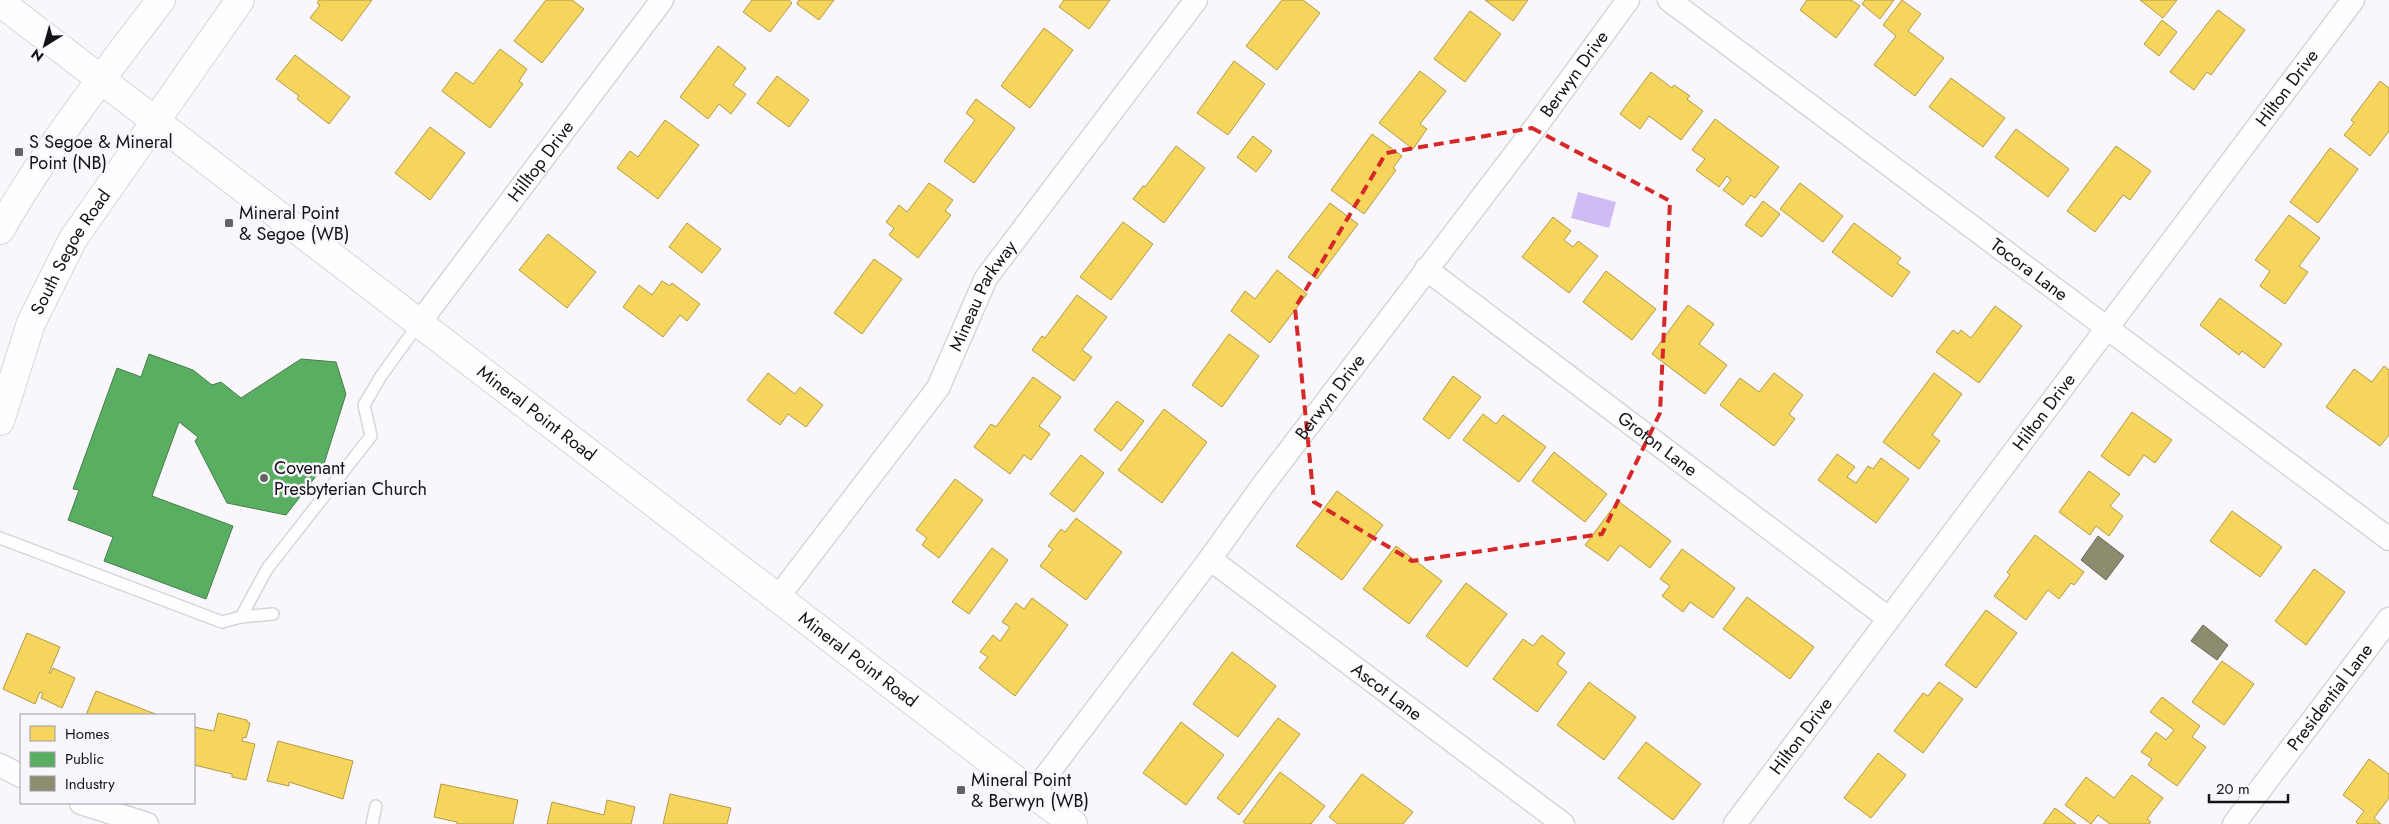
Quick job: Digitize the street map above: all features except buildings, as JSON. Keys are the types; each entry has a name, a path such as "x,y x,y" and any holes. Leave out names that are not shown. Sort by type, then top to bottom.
{"main road":[{"path":"0,230 13,206 100,81 161,0"},
{"name":"South Segoe Road","path":"0,421 31,323 73,239 240,0"},
{"name":"Mineral Point Road","path":"0,2 100,81 420,322 1073,824"}],"street":[{"name":"Hilltop Drive","path":"420,322 662,0"},
{"name":"Mineau Parkway","path":"778,597 938,388 986,278 1196,0"},
{"name":"Berwyn Drive","path":"1033,794 1210,559 1260,489 1540,122 1628,0"},
{"name":"Tocora Lane","path":"1669,0 2389,539"},
{"name":"Hilton Drive","path":"1735,824 1822,711 1888,618 2107,329 2342,4"},
{"name":"Groton Lane","path":"1426,269 1550,365 1888,618"},
{"name":"Ascot Lane","path":"1210,559 1563,824"},
{"name":"Presidential Lane","path":"2234,824 2389,619"},
{"path":"0,765 20,775"},
{"path":"84,804 147,824"}],"lane":[{"path":"241,617 267,569 371,436 364,405 381,376 420,322"},
{"path":"0,538 222,622 241,617 273,614"},
{"path":"372,824 376,806"}],"highlighted area":[{"path":"1532,128 1670,201 1660,413 1602,534 1412,561 1314,502 1295,308 1386,153"}],"shaded area":[{"path":"1578,192 1616,202 1609,228 1571,218"}],"place":[{"name":"S Segoe & Mineral Point (NB)","path":"19,152"},
{"name":"Mineral Point & Segoe (WB)","path":"229,223"},
{"name":"Covenant Presbyterian Church","path":"264,478"},
{"name":"Mineral Point & Berwyn (WB)","path":"961,790"}]}
